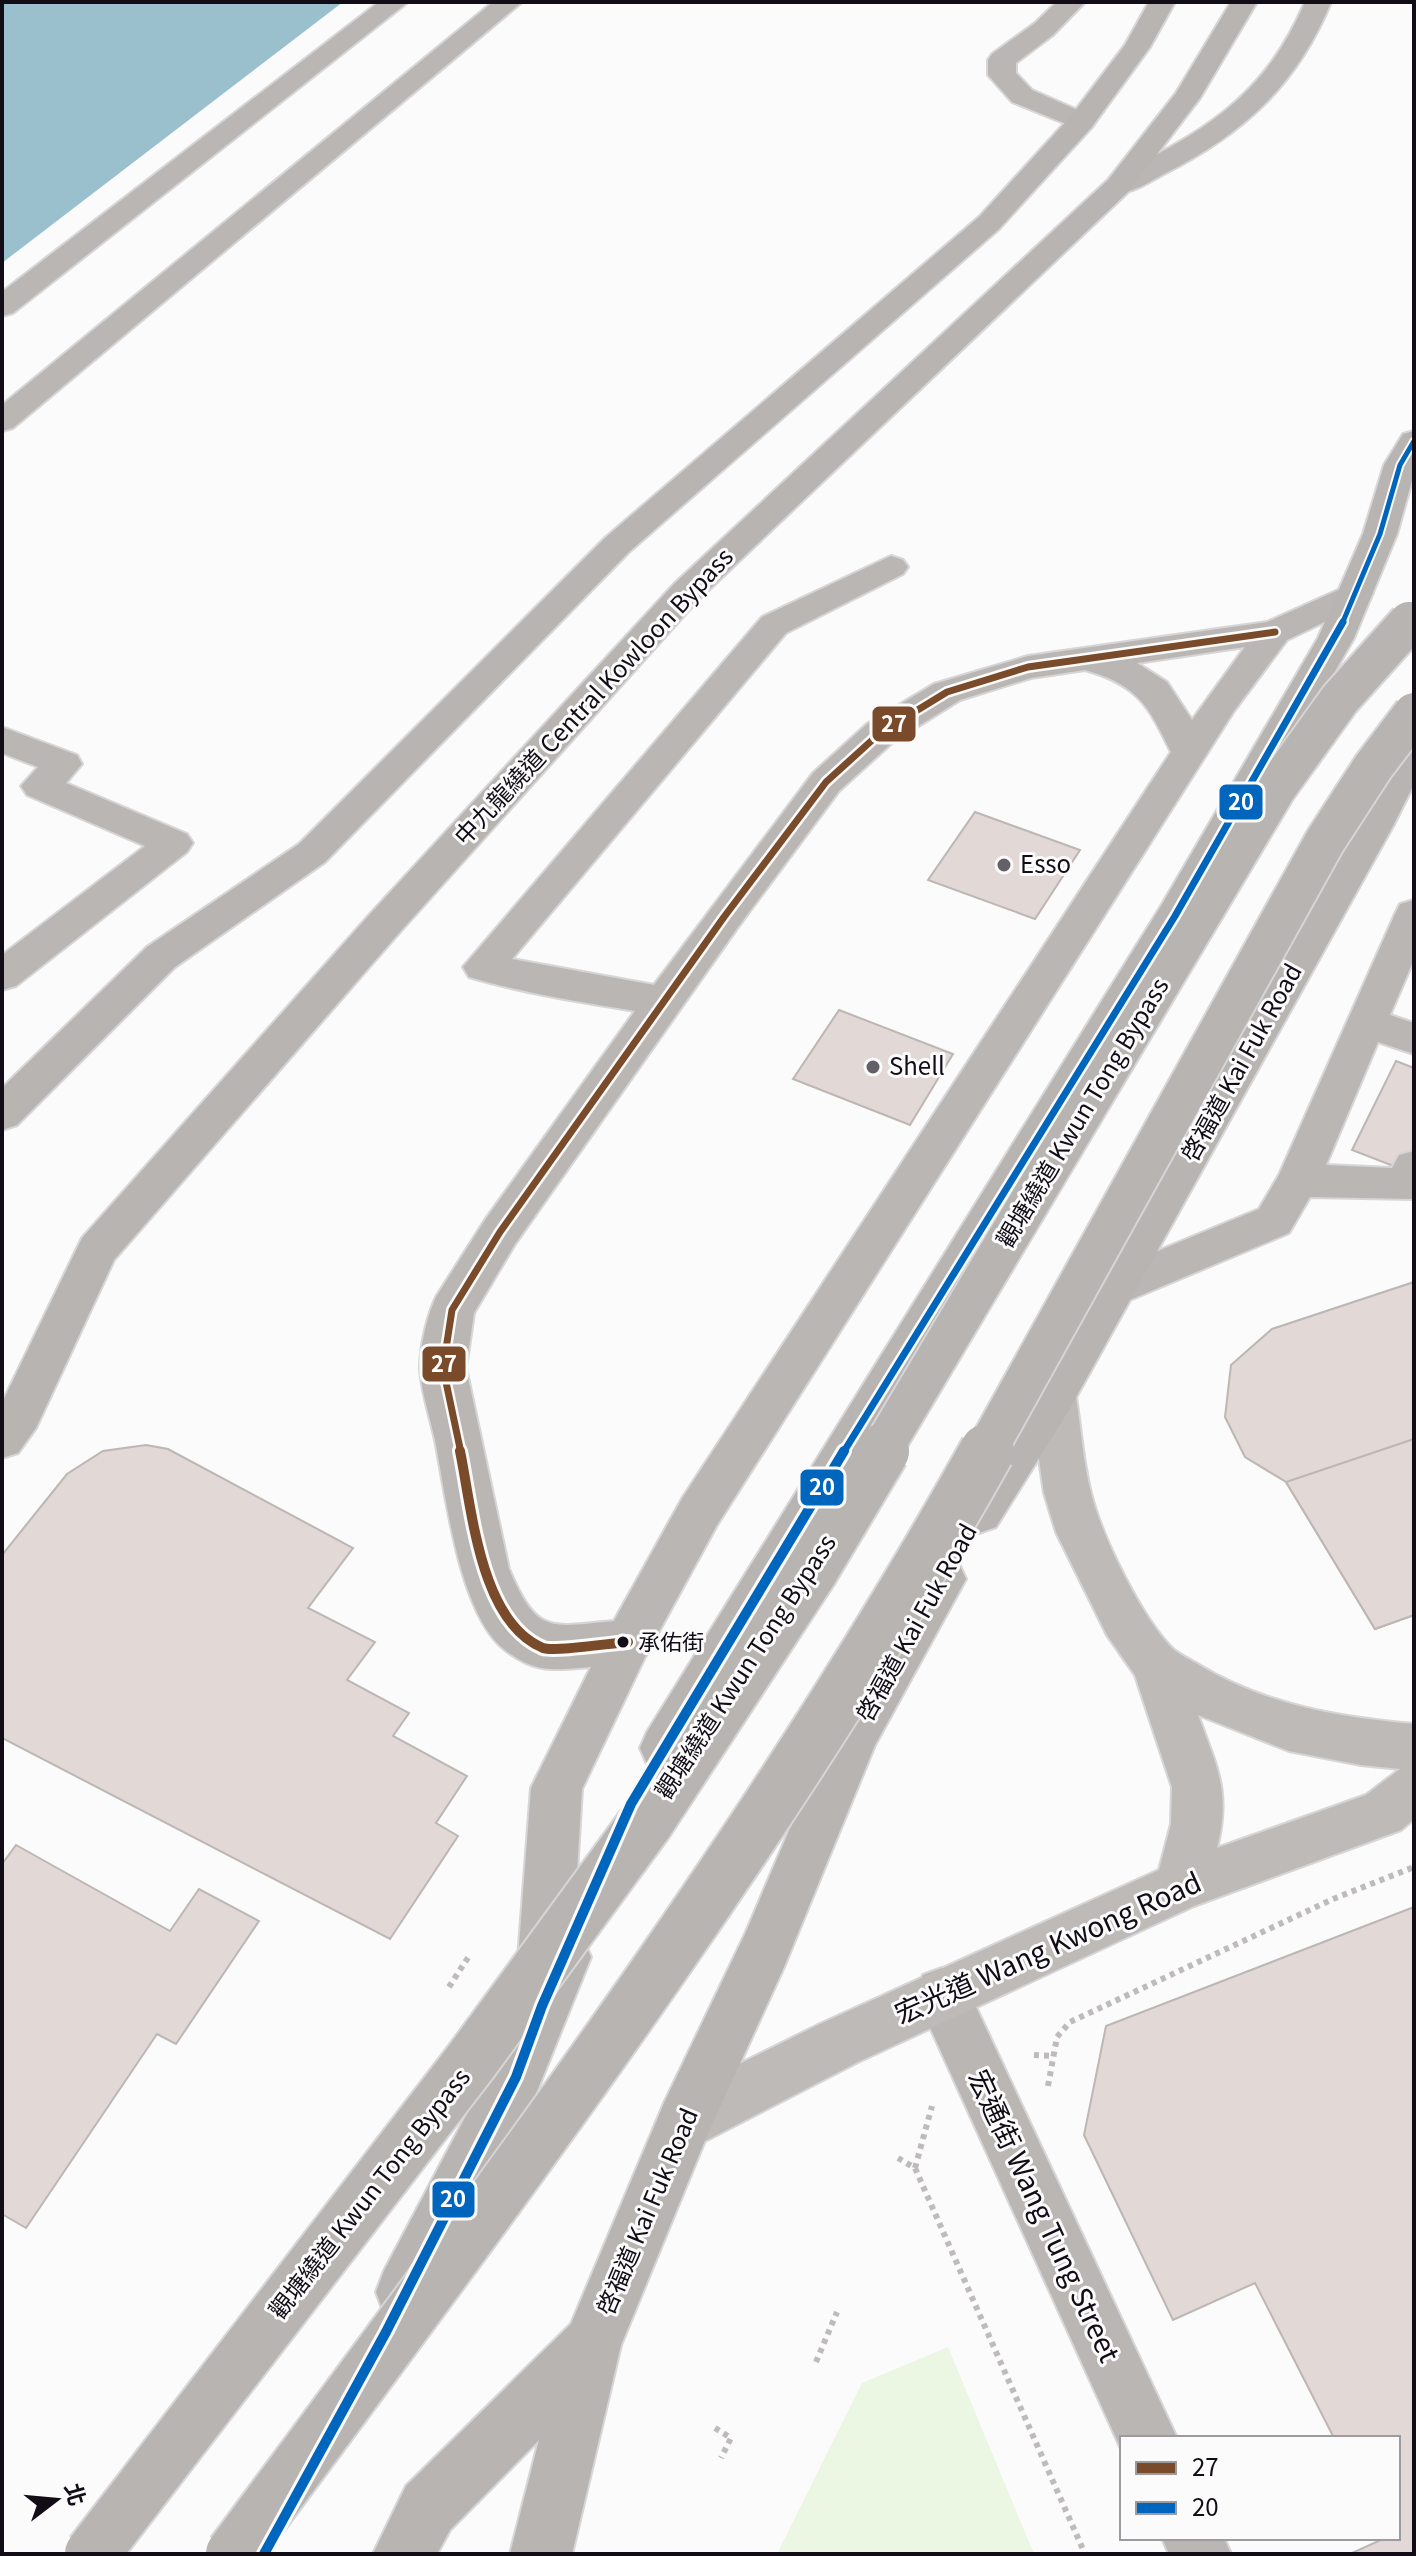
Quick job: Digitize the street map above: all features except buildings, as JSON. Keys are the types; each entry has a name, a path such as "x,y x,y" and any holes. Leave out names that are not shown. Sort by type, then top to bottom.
{"highway":[{"path":"2,1114 161,957 312,853 617,545 989,223 1081,122 1137,47 1162,2"},
{"name":"中九龍繞道 Central Kowloon Bypass","path":"2,1439 20,1414 97,1250 396,911 686,592 1118,186 1168,127 1212,64 1244,2"},
{"path":"264,2554 386,2332 516,2077 542,2006 631,1804 870,1409 1175,916 1336,638 1380,534 1400,465 1414,441"},
{"name":"觀塘繞道 Kwun Tong Bypass","path":"92,2554 472,2060 647,1821 811,1570 1276,788 1310,737 1362,670 1414,617"},
{"path":"233,2554 524,2158 680,1939 791,1773 885,1626 960,1499 1325,841 1373,767 1414,713"},
{"name":"啓福道 Kai Fuk Road","path":"541,2554 592,2345 685,2121 765,1949 855,1734 994,1486 1053,1397 1116,1287 1367,840 1414,747"},
{"path":"404,2554 428,2508 592,2345"}],"main road":[{"path":"1053,1397 1067,1493 1080,1532 1098,1574 1124,1620 1156,1665 1198,1787 1197,1824 1181,1886"},
{"path":"1156,1665 1205,1695 1289,1728 1361,1742 1414,1747"},
{"name":"宏光道 Wang Kwong Road","path":"685,2121 942,1994 1181,1886 1383,1813 1414,1787"}],"street":[{"path":"2,307 395,2"},
{"path":"2,421 509,2"},
{"path":"1072,2 1044,29 1002,60 1002,75 1022,96 1081,122"},
{"path":"1118,186 1207,139 1262,92 1303,35 1318,2"},
{"path":"663,1001 551,983 483,967 774,625 891,567"},
{"path":"628,1642 545,1649 520,1633 503,1613 485,1569 443,1368 452,1310 500,1232 663,1001 826,782 880,733 947,692 1028,667 1275,632 1356,593"},
{"path":"542,2006 557,1788 628,1642 700,1511 1221,703 1275,632"},
{"path":"1084,658 1126,668 1149,683 1169,709 1190,753"},
{"path":"2,739 64,764 40,786 174,843 2,976"},
{"path":"1116,1287 1274,1221 1298,1180 1365,1022 1411,926"},
{"path":"1365,1022 1414,1039"},
{"path":"1298,1180 1407,1185 1414,1167"},
{"name":"宏通街 Wang Tung Street","path":"942,1994 1146,2436"}],"path":[{"path":"1057,2037 1070,2022 1333,1899 1414,1867"},
{"path":"898,2158 915,2168 1085,2554"},
{"path":"816,2362 837,2312"},
{"path":"715,2428 731,2438 721,2458"}],"green space":[{"path":"948,2347 1034,2554 777,2554 862,2383"}],"water":[{"path":"2,2 343,2 2,263"}],"transit line":[{"name":"20","path":"264,2554 386,2332 516,2077 542,2006 631,1804 862,1422 1175,916 1336,638 1380,534 1400,465 1414,441"},
{"name":"27","path":"628,1642 545,1649 520,1633 503,1613 485,1569 443,1368 452,1310 500,1232 724,917 826,782 880,733 947,692 1028,667 1275,632"}],"place":[{"name":"Esso","path":"1004,865"},
{"name":"Shell","path":"873,1067"},
{"name":"承佑街","path":"623,1642"}]}
